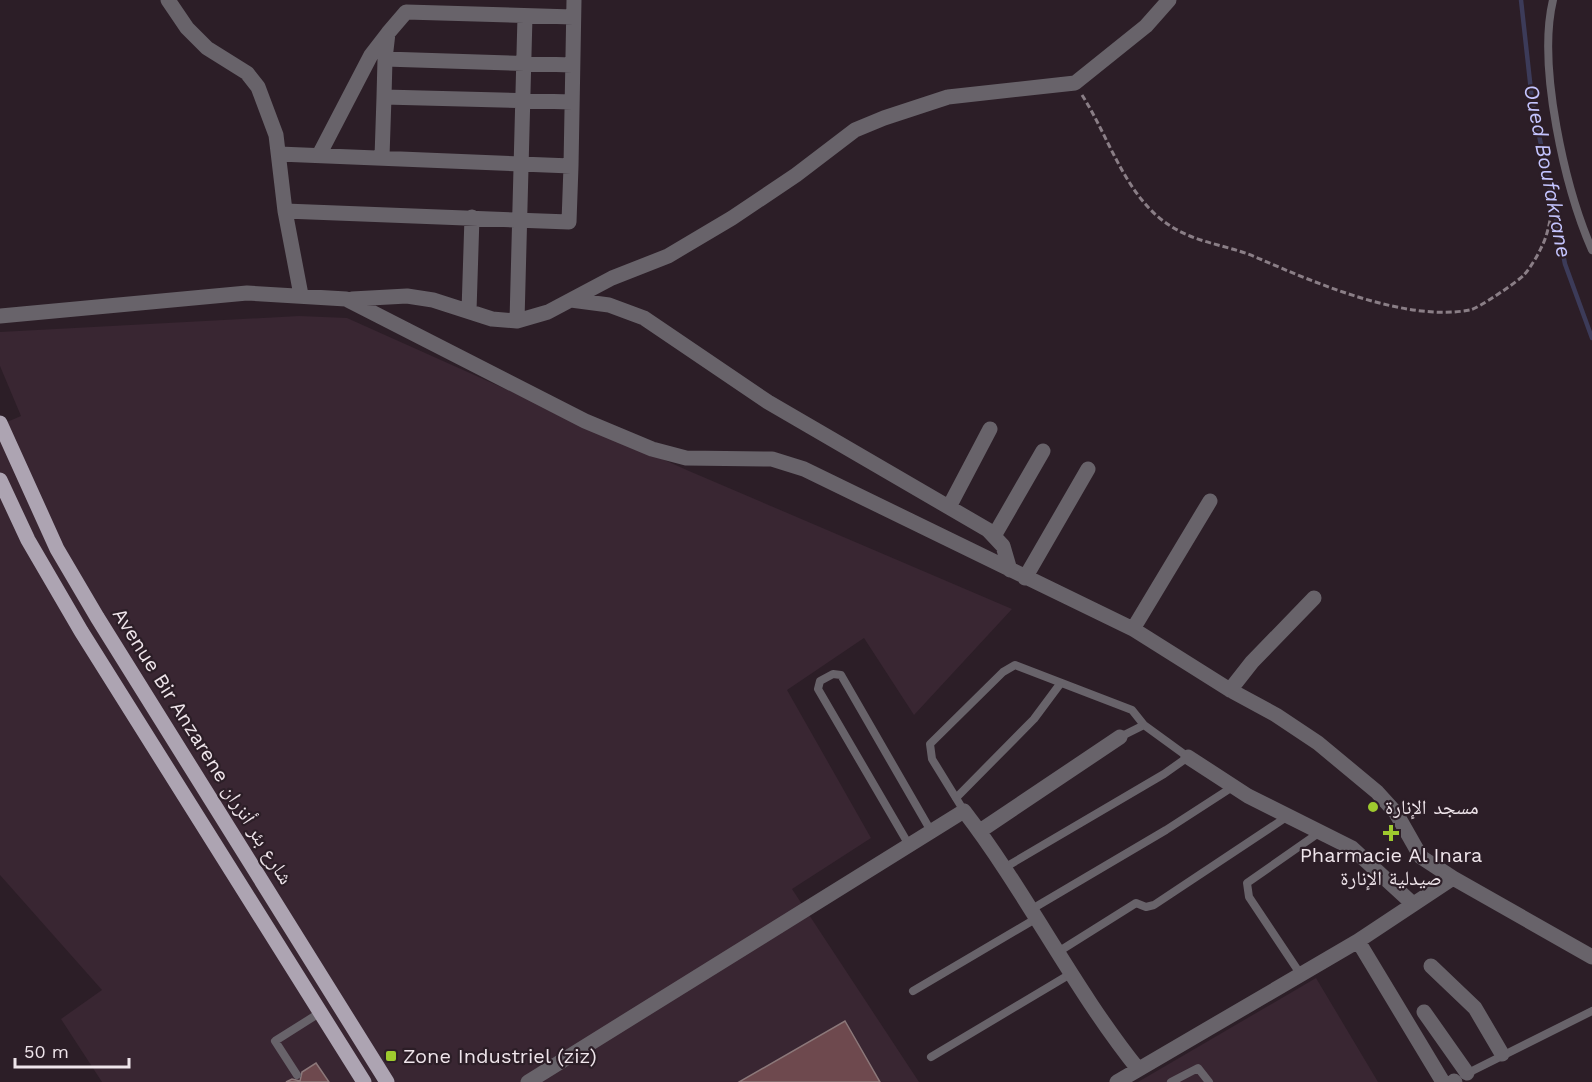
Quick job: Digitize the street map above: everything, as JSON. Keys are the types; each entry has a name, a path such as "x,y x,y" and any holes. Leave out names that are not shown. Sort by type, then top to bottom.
{"main road":[{"name":"Avenue Bir Anzarene شارع بئر أنزران","path":"0,423 57,549 387,1082"},
{"path":"0,480 28,540 81,631 364,1082"}],"street":[{"path":"285,211 569,222 574,0"},
{"path":"0,316 247,293 346,299 407,296 434,300 492,320 517,321 548,312 612,278 668,255 796,176 855,130 884,117 948,97 1075,84 1146,26 1168,0"},
{"path":"176,4 187,28 207,48 247,73 258,87 276,135 285,211 301,295"},
{"path":"319,155 371,55 411,6 573,17"},
{"path":"517,321 525,101 525,15"},
{"path":"382,157 388,33"},
{"path":"385,59 572,65"},
{"path":"384,97 572,102"},
{"path":"279,154 571,166"},
{"path":"469,311 472,217"},
{"path":"346,299 585,421 652,449 686,458 772,459 804,469 1133,629 1230,690 1276,715 1355,772 1396,813 1421,857 1453,878 1592,957"},
{"path":"570,300 609,305 644,318 768,402 949,507 994,536 1003,546 1010,570"},
{"path":"949,507 990,429"},
{"path":"994,536 1043,451"},
{"path":"1025,578 1088,469"},
{"path":"1133,629 1210,501"},
{"path":"1230,690 1252,662 1314,598"},
{"path":"980,831 1120,738"},
{"path":"1188,757 1234,786 1352,848 1413,904"},
{"path":"528,1082 931,831 960,804 1138,1069"},
{"path":"1117,1082 1358,941 1453,878"},
{"path":"1358,941 1460,1079"},
{"path":"1431,966 1475,1008 1502,1054"},
{"path":"1424,1012 1460,1079"}],"lane":[{"path":"1553,0 1549,19 1547,60 1563,153 1577,209 1592,250"},
{"path":"1004,868 1164,774 1188,757 1144,725 1132,710 1110,699 1060,684 1022,667 1009,667 930,744 932,759 960,804 1034,719 1060,684"},
{"path":"909,845 818,689 820,681 834,674 841,675 931,831"},
{"path":"1120,738 1144,725"},
{"path":"913,991 1234,786"},
{"path":"1058,952 1136,903 1146,907 1154,905 1289,815"},
{"path":"1300,975 1249,897 1247,883 1321,831"},
{"path":"931,1057 1072,973"},
{"path":"1460,1079 1502,1054 1592,1011"},
{"path":"297,1076 275,1041 321,1012"},
{"path":"1171,1082 1185,1078 1198,1068 1209,1082"}],"path":[{"path":"1075,84 1126,178 1149,207 1172,226 1194,239 1256,257 1297,275 1374,301 1428,311 1472,309 1523,276 1542,246 1563,153"}],"shaded area":[{"path":"299,316 347,318 689,471 1012,609 914,715 864,638 787,690 871,838 792,889 919,1082 102,1082 61,1019 102,990 0,875 0,425 21,416 0,366 0,332"},
{"path":"1316,978 1378,1082 1138,1082"}],"building":[{"path":"845,1021 880,1082 739,1082"},
{"path":"316,1063 329,1082 286,1082 292,1079 300,1081 302,1072"}],"waterway":[{"name":"Oued Boufakrane","path":"1521,0 1532,100 1565,264 1592,338"}],"place":[{"name":"مسجد الإنارة","path":"1373,807"},
{"name":"Pharmacie Al Inara صيدلية الإنارة","path":"1391,833"},
{"name":"Zone Industriel (ziz)","path":"391,1056"}]}
